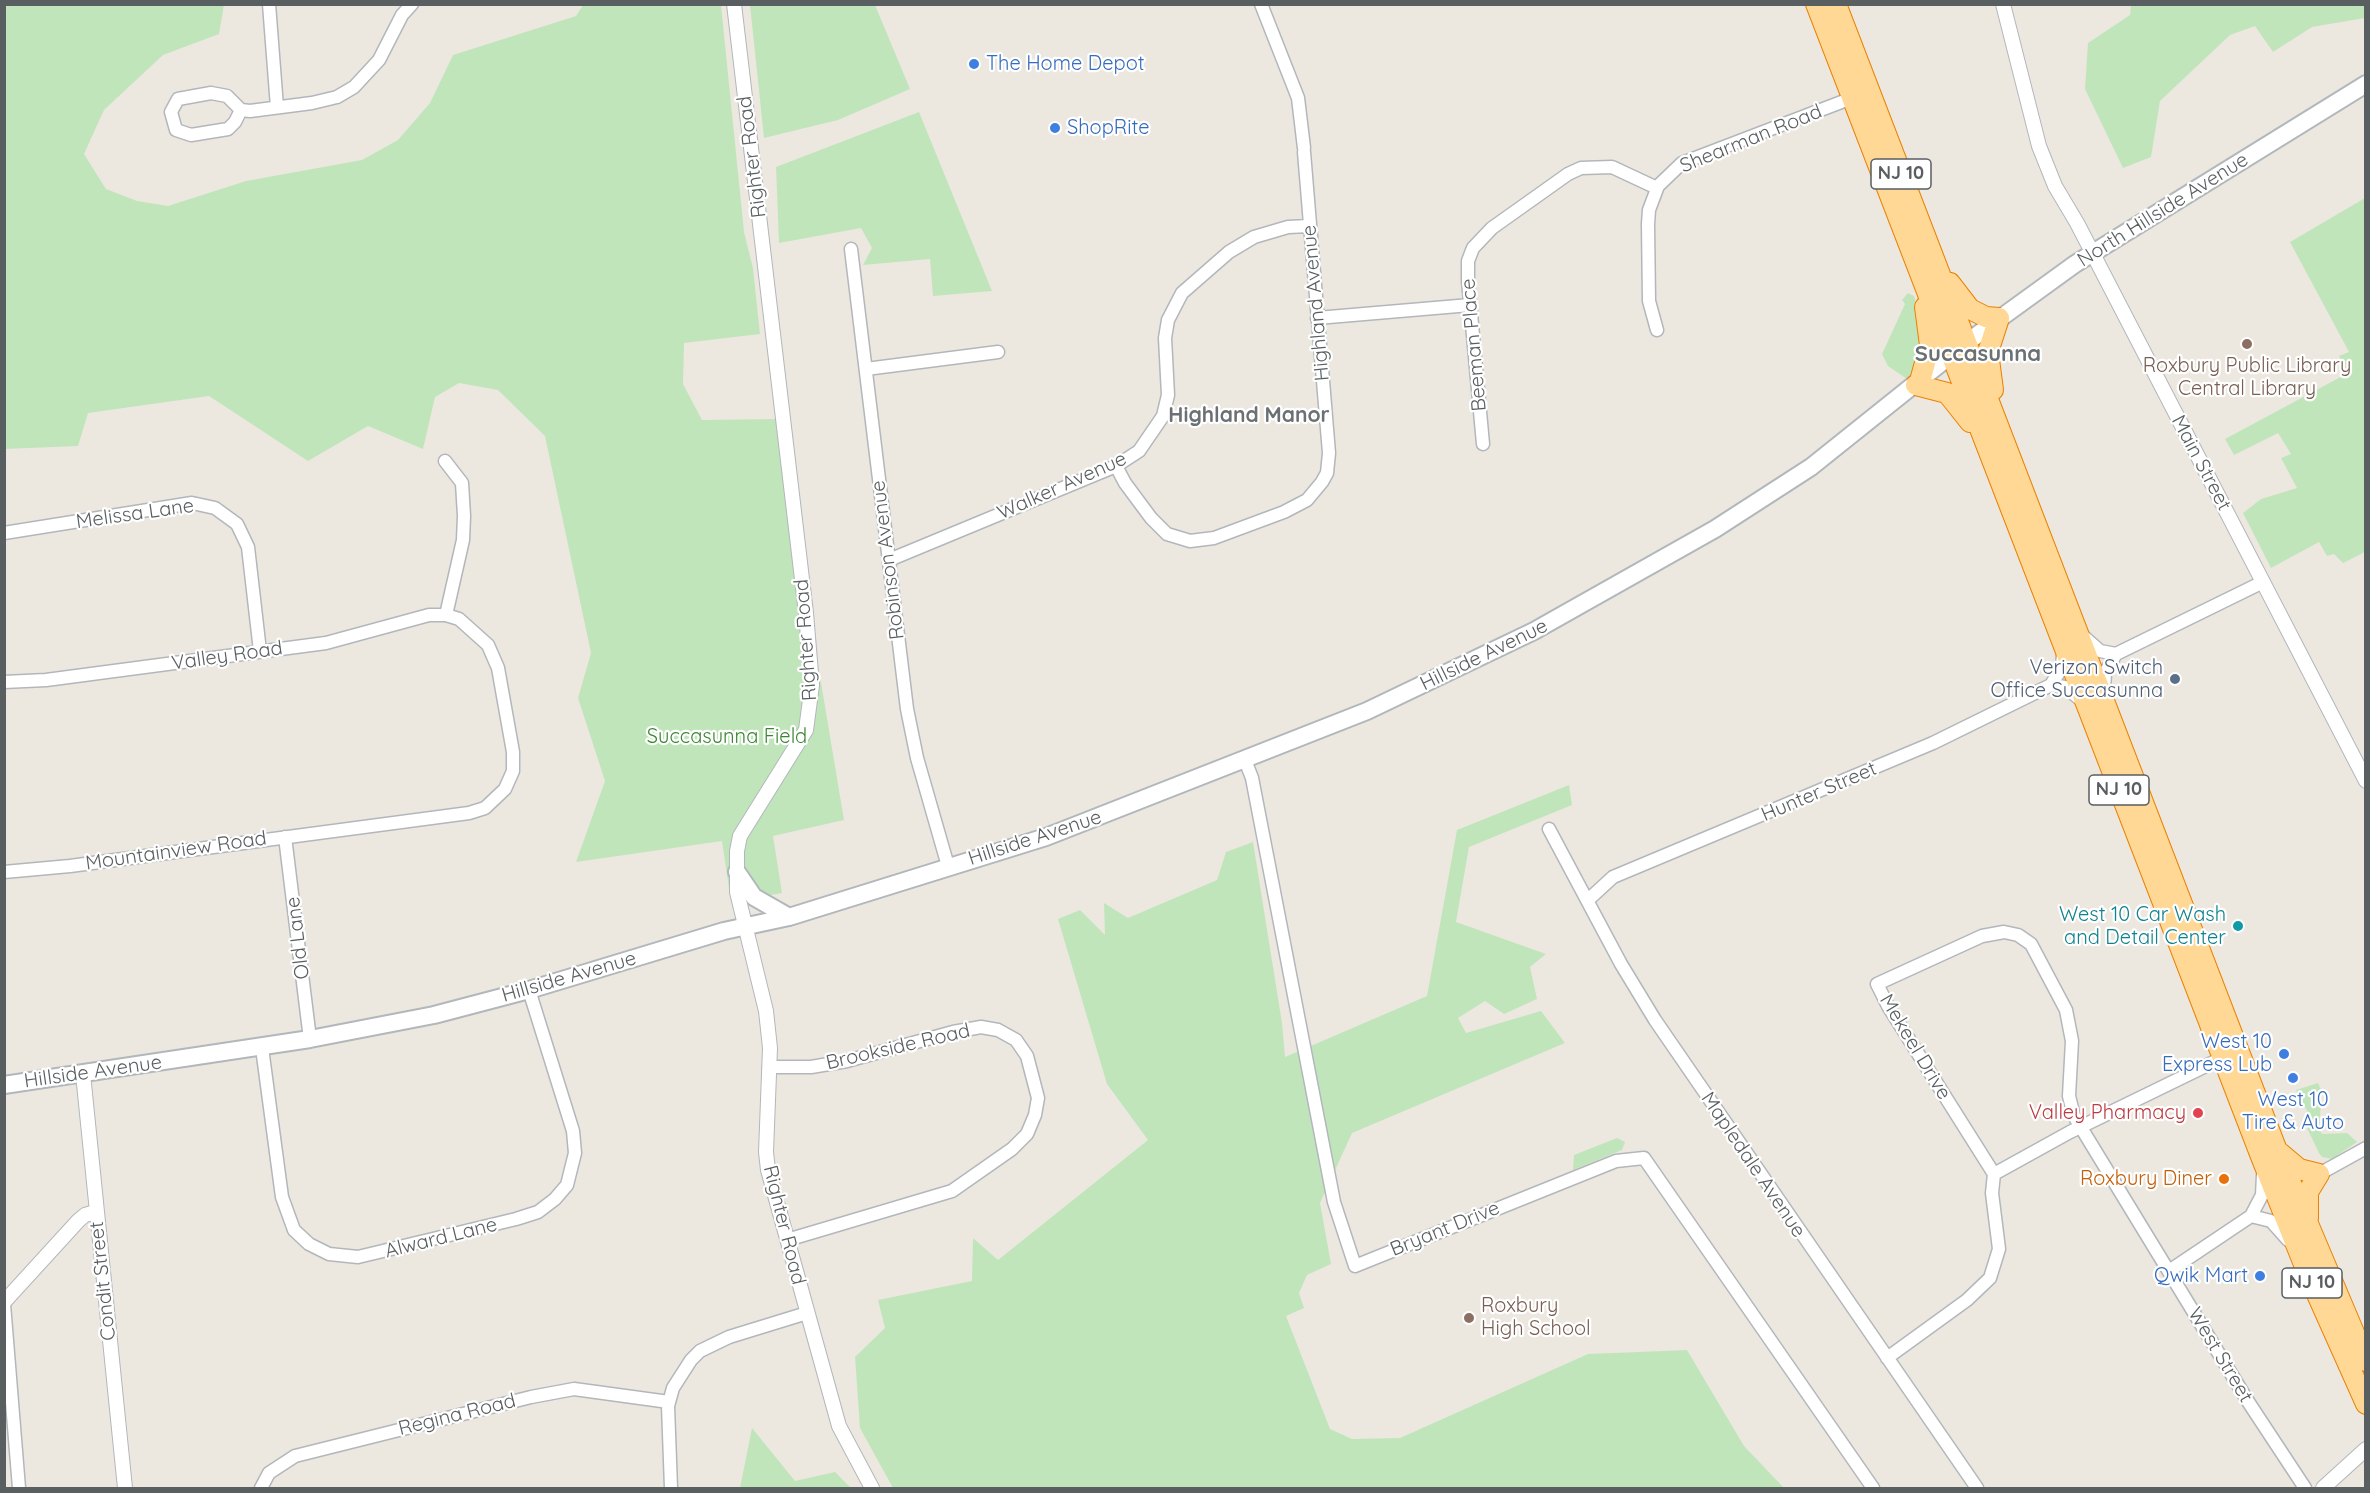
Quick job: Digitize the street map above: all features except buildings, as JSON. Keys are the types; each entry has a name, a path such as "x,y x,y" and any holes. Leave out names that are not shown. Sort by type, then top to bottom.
{"highway":[{"name":"NJ 10","path":"1816,4 1923,280 2000,431 2076,627 2096,705 2222,1058 2310,1235 2365,1353"},
{"name":"NJ 10","path":"1836,4 1935,261 1989,453 2064,646 2096,705 2268,1151 2301,1257 2366,1404"},
{"path":"1935,261 1970,309 1986,318 1999,318 1988,352 2000,431"},
{"path":"1923,280 1930,345 1918,383 1942,390 1951,396 1989,453"},
{"path":"2268,1151 2293,1166 2319,1174 2307,1199 2310,1235"}],"main road":[{"name":"North Hillside Avenue","path":"1959,349 1999,318 2093,254 2366,84"},
{"name":"Hillside Avenue","path":"4,1085 262,1048 434,1015 529,990 745,927 789,917 1087,822 1367,711 1478,660 1626,581 1715,529 1803,473 1959,349"},
{"path":"736,872 754,897 789,917"}],"street":[{"path":"268,4 277,107"},
{"path":"241,110 228,129 191,135 176,130 171,112 178,99 211,93 227,96 241,110 277,107 337,97 354,87 379,60 402,15 412,4"},
{"name":"Righter Road","path":"734,4 807,613 812,685 806,730 745,825 738,845 737,892 766,1011 770,1067 766,1152 787,1240 839,1426 852,1456 872,1488"},
{"name":"Highland Avenue","path":"1116,466 1125,483 1151,518 1167,534 1190,541 1214,538 1284,512 1307,500 1322,482 1329,462 1298,98 1261,4"},
{"name":"Main Street","path":"2003,4 2048,170 2366,781"},
{"name":"Shearman Road","path":"1657,330 1649,301 1648,225 1649,210 1657,188 1682,163 1852,98"},
{"name":"Beeman Place","path":"1483,444 1470,305 1468,261 1473,248 1492,228 1568,174 1581,168 1612,167 1657,188"},
{"name":"Walker Avenue","path":"889,560 1116,466 1147,443 1163,416 1168,395 1165,338 1168,320 1182,293 1229,252 1254,237 1288,227 1309,226"},
{"name":"Robinson Avenue","path":"851,249 907,709 917,758 948,866"},
{"path":"1317,318 1470,305"},
{"path":"866,369 998,352"},
{"path":"445,462 462,483 464,516 464,540 446,615"},
{"name":"Melissa Lane","path":"4,533 192,503 216,508 237,524 248,547 260,651"},
{"path":"2064,646 2062,667 2051,685 2069,690 2096,705 2105,673 2116,654 2263,582"},
{"name":"Valley Road","path":"4,682 46,680 326,643 429,615 446,615"},
{"name":"Mountainview Road","path":"4,872 70,866 348,830 469,813 485,808 505,789 513,771 513,752 498,668 488,645 459,619 446,615"},
{"path":"2076,627 2093,646 2116,654"},
{"name":"Hunter Street","path":"1588,900 1613,877 1922,748 2051,685"},
{"name":"Bryant Drive","path":"1245,760 1252,778 1334,1202 1355,1266 1616,1161 1644,1158 1873,1488"},
{"name":"Mapledale Avenue","path":"1550,829 1621,964 1655,1020 1977,1488"},
{"name":"Old Lane","path":"285,837 310,1040"},
{"name":"Mekeel Drive","path":"1994,1174 1888,1006 1877,984 1989,933 2011,933 2025,939 2036,950 2066,1010 2072,1041 2069,1096 2074,1116 2081,1127"},
{"name":"Alward Lane","path":"262,1048 282,1197 294,1230 309,1244 329,1254 344,1257 369,1255 538,1212 555,1199 567,1185 573,1170 575,1154 573,1131 529,990"},
{"name":"Brookside Road","path":"770,1067 811,1067 847,1061 953,1032 981,1027 998,1029 1016,1040 1027,1056 1038,1098 1035,1115 1027,1134 1011,1149 952,1191 787,1240"},
{"path":"1887,1358 1967,1300 1990,1278 1999,1249 1992,1193 1994,1174 2081,1127 2222,1058"},
{"name":"Condit Street","path":"83,1074 95,1212 125,1488"},
{"name":"West Street","path":"2081,1127 2305,1488"},
{"path":"2319,1174 2366,1148"},
{"path":"2169,1271 2251,1216 2264,1187 2268,1151"},
{"path":"20,1488 4,1303 78,1221 85,1215 95,1212"},
{"path":"2251,1216 2271,1221 2301,1257"},
{"path":"671,1488 669,1402 682,1372 700,1351 729,1337 807,1313"},
{"name":"Regina Road","path":"261,1488 269,1473 295,1456 531,1397 574,1389 669,1402"},
{"path":"2323,1488 2366,1449"}],"green space":[{"name":"Succasunna Field","path":"4,5 224,5 219,34 163,55 104,110 84,154 106,189 137,201 168,206 246,181 362,160 398,140 430,103 453,55 576,16 583,5 721,5 744,232 753,268 760,334 684,343 683,384 702,420 777,419 844,820 773,836 782,893 731,902 722,841 576,862 605,781 578,698 591,653 545,436 498,390 459,383 435,397 423,449 368,426 308,461 209,396 88,413 78,446 5,449"},
{"path":"750,5 875,5 910,89 838,120 764,138"},
{"path":"2131,5 2365,5 2365,18 2312,27 2273,52 2255,26 2230,35 2160,101 2151,157 2123,168 2085,89 2088,43 2130,15"},
{"path":"919,112 992,291 933,296 930,259 863,265 872,248 861,228 779,243 776,167"},
{"path":"2365,198 2365,552 2343,563 2334,554 2327,556 2319,542 2271,568 2243,513 2261,499 2297,488 2281,458 2291,454 2278,433 2234,455 2225,439 2348,373 2339,356 2349,352 2290,242"},
{"path":"1908,293 1914,296 1923,329 1917,371 1907,379 1888,366 1882,354 1905,304 1902,300"},
{"path":"1569,785 1572,805 1469,847 1456,922 1546,954 1530,967 1537,999 1504,1014 1485,1001 1458,1018 1466,1033 1541,1011 1565,1043 1352,1133 1320,1203 1331,1264 1307,1275 1299,1293 1304,1308 1286,1316 1330,1429 1352,1439 1400,1438 1588,1354 1687,1350 1744,1446 1784,1488 893,1488 860,1428 855,1357 885,1328 878,1300 972,1281 973,1238 998,1260 1148,1140 1107,1084 1058,919 1080,910 1105,935 1104,903 1128,918 1217,880 1226,852 1253,842 1282,1023 1285,1057 1427,996 1457,830"},
{"path":"2318,1083 2322,1092 2319,1128 2322,1134 2347,1133 2357,1142 2332,1159 2322,1157 2319,1153 2306,1126 2313,1122 2296,1090"},
{"path":"1617,1138 1625,1142 1622,1150 1573,1170 1574,1155"},
{"path":"752,1428 795,1481 835,1472 851,1488 740,1488"}],"place":[{"name":"The Home Depot","path":"974,64"},
{"name":"ShopRite","path":"1055,128"},
{"name":"Roxbury Public Library Central Library","path":"2247,344"},
{"name":"Verizon Switch Office Succasunna","path":"2175,679"},
{"name":"West 10 Car Wash and Detail Center","path":"2238,926"},
{"name":"West 10 Express Lub","path":"2284,1054"},
{"name":"West 10 Tire & Auto","path":"2293,1078"},
{"name":"Valley Pharmacy","path":"2198,1113"},
{"name":"Roxbury Diner","path":"2224,1179"},
{"name":"Qwik Mart","path":"2260,1276"},
{"name":"Roxbury High School","path":"1469,1318"}],"district":[{"name":"Succasunna","path":"1978,354"},
{"name":"Highland Manor","path":"1249,416"}]}
